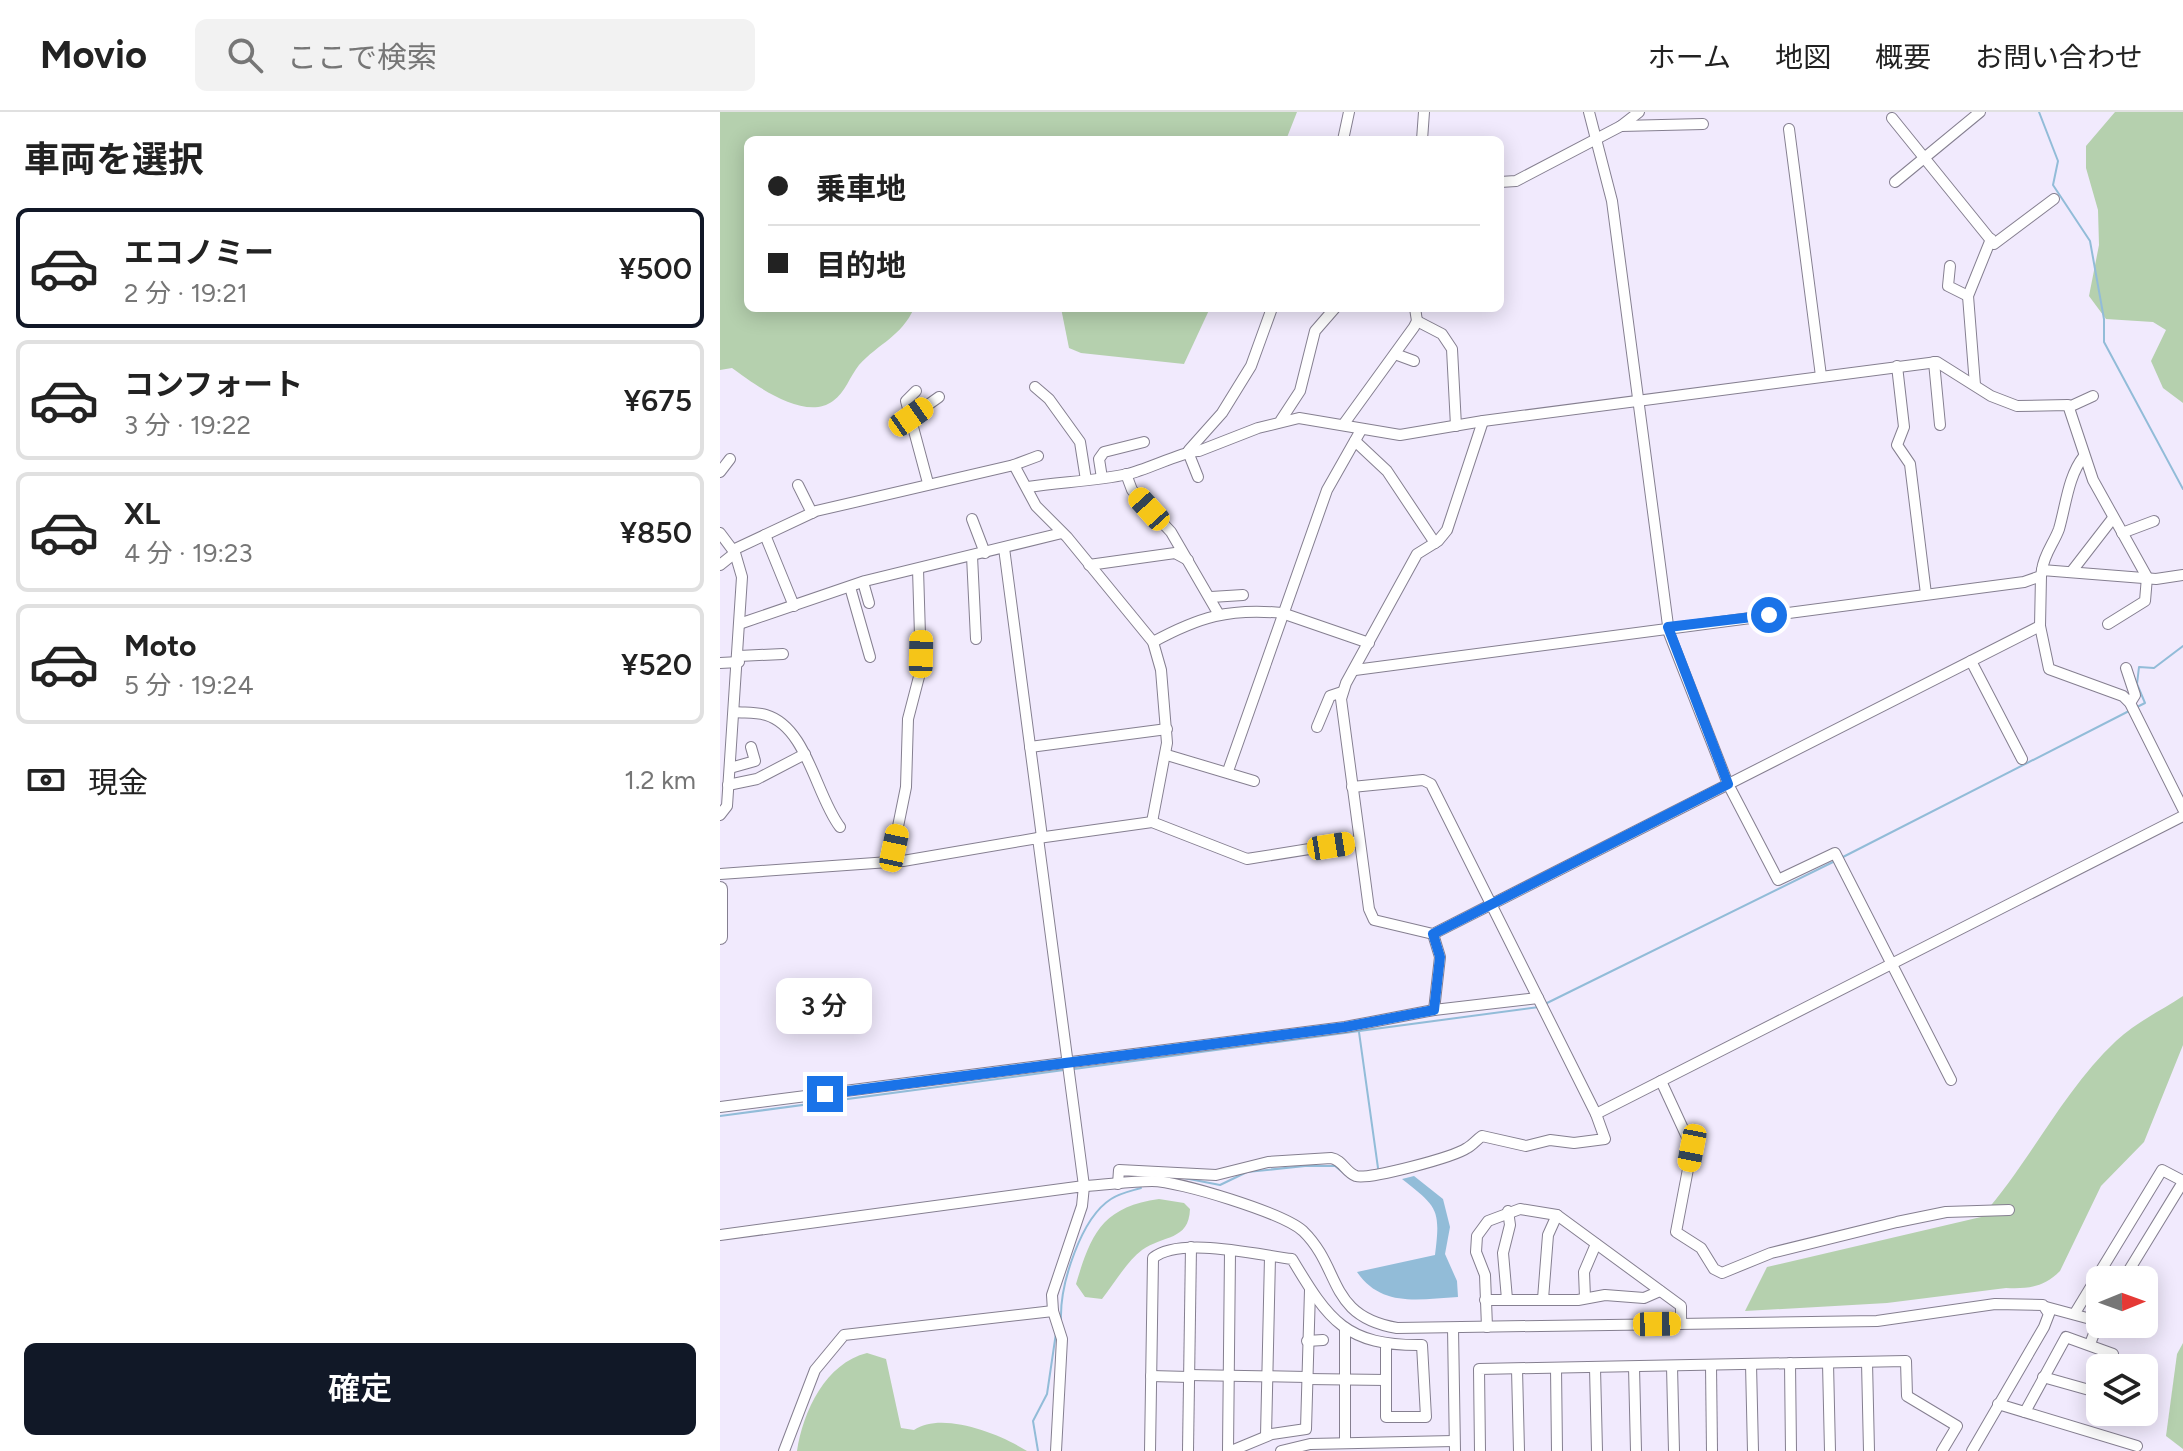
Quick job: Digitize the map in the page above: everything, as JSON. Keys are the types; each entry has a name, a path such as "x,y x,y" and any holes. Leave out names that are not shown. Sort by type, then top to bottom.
{"main road":[{"path":"720,889 720,937"}],"street":[{"path":"1344,136 1349,112"},
{"path":"1422,136 1424,112"},
{"path":"1589,112 1612,201 1668,627 1728,784 1778,880 1835,853 1951,1080"},
{"path":"1504,182 1516,181 1621,126 1639,112"},
{"path":"1895,182 1980,112"},
{"path":"1892,118 1991,239 1999,244 2054,199"},
{"path":"1621,126 1703,124"},
{"path":"1789,129 1821,376"},
{"path":"1975,385 1968,296 1991,239"},
{"path":"1950,266 1948,286 1968,296"},
{"path":"1028,487 1126,474 1176,460 1189,451 1222,413 1251,366 1271,312"},
{"path":"1281,420 1300,391 1315,331 1332,312"},
{"path":"1343,425 1417,321 1416,312"},
{"path":"1417,321 1442,334 1454,354 1456,426"},
{"path":"1395,354 1414,361"},
{"path":"1934,362 1940,425"},
{"path":"1189,451 1199,451 1281,420 1307,418 1361,430 1410,435 1483,421 1638,400 1897,366 1934,362 1945,364 1975,385 2017,406 2064,404 2069,407 2084,456 2113,518 2147,577 2145,601 2108,624"},
{"path":"1897,366 1904,423 1897,445 1910,464 1926,594"},
{"path":"1035,387 1049,399 1080,442 1086,480"},
{"path":"916,391 906,401 928,483"},
{"path":"2069,407 2093,396"},
{"path":"911,417 939,397"},
{"path":"1483,421 1452,518 1435,543 1417,554 1342,692 1371,917 1433,934 2040,626"},
{"path":"1228,771 1327,490 1361,430"},
{"path":"1355,441 1384,467 1435,543"},
{"path":"1102,478 1098,465 1104,452 1144,442"},
{"path":"1189,451 1198,477"},
{"path":"720,565 734,551 812,513 1014,465 1038,456"},
{"path":"2084,456 2067,495 2058,531 2045,555 2040,626 2044,656 2051,671 2123,696 2130,703 2183,809"},
{"path":"720,472 730,459"},
{"path":"1014,465 1036,506 1153,642 1161,670 1167,755 1152,822"},
{"path":"1126,474 1132,490 1171,532 1218,613"},
{"path":"798,485 812,513"},
{"path":"2072,571 2113,518"},
{"path":"972,519 985,553"},
{"path":"2122,533 2154,521"},
{"path":"720,533 734,551 742,577 742,623 730,768 726,810 720,815"},
{"path":"742,623 863,582 1062,533"},
{"path":"765,535 794,606"},
{"path":"1004,548 1084,1186 1082,1206 1052,1295 1053,1311 1062,1339 1056,1451"},
{"path":"1089,565 1175,553 1189,560"},
{"path":"972,556 976,639"},
{"path":"891,861 906,787 908,719 921,669 918,569"},
{"path":"1355,670 2024,582 2042,573 2072,571 2165,579 2183,575"},
{"path":"863,582 869,603"},
{"path":"850,587 870,657"},
{"path":"1211,597 1243,595"},
{"path":"1153,642 1218,613 1282,613 1369,643"},
{"path":"720,663 783,654"},
{"path":"1971,661 2022,759"},
{"path":"2126,668 2135,695 2130,703"},
{"path":"1317,727 1330,696 1342,692"},
{"path":"735,712 768,715 792,735 805,754 821,798 840,827"},
{"path":"1030,747 1167,729"},
{"path":"730,768 755,761 751,747"},
{"path":"728,785 757,779 805,754"},
{"path":"1167,755 1254,781"},
{"path":"1118,1184 1119,1170 1216,1175 1268,1162 1323,1158 1337,1159 1356,1176 1373,1176 1439,1159 1468,1148 1482,1136 1526,1146 1550,1140 1600,1141 1605,1133 1428,780 1352,787"},
{"path":"1596,1114 2183,816"},
{"path":"720,874 891,861 1152,822 1247,859 1359,841"},
{"path":"1433,934 1440,957 1434,1010"},
{"path":"720,1107 1345,1027 1434,1010 1541,1003"},
{"path":"1661,1081 1692,1148 1676,1232 1701,1248 1714,1269 1722,1273 1771,1253 1897,1222 1946,1212 2009,1210"},
{"path":"2075,1313 2162,1170 2183,1181 2131,1266"},
{"path":"720,1235 1084,1186 1154,1181 1282,1218 1307,1235 1320,1254 1335,1289 1364,1316 1397,1328 1877,1321 1995,1304 2035,1303 2086,1316"},
{"path":"1487,1327 1485,1275 1476,1252 1477,1236 1488,1221 1508,1211 1531,1208 1557,1215 1681,1306 1681,1324"},
{"path":"1507,1299 1503,1253 1510,1225 1508,1211"},
{"path":"1543,1299 1548,1235 1557,1215"},
{"path":"1585,1298 1584,1272 1596,1244"},
{"path":"1188,1451 1191,1247"},
{"path":"1150,1451 1153,1258 1172,1249 1191,1247 1292,1259 1310,1290 1345,1328 1386,1345 1422,1345 1426,1417 1386,1417 1386,1345"},
{"path":"1230,1252 1230,1451 1266,1436 1306,1429 1310,1290"},
{"path":"1266,1436 1270,1257"},
{"path":"1485,1300 1605,1295 1644,1298 1660,1291"},
{"path":"1972,1451 2044,1327 2049,1317 2046,1307"},
{"path":"784,1451 815,1370 844,1335 1053,1311"},
{"path":"1345,1328 1345,1442"},
{"path":"1281,1451 1310,1444 1345,1442 1454,1446 1453,1328"},
{"path":"2025,1412 2066,1337 2113,1354"},
{"path":"2090,1344 2092,1338"},
{"path":"1307,1341 1323,1340"},
{"path":"1480,1451 1479,1369 1906,1361 1907,1396 1957,1426 1942,1451"},
{"path":"1867,1362 1869,1451"},
{"path":"1790,1363 1791,1451"},
{"path":"1828,1363 1830,1451"},
{"path":"1751,1364 1753,1451"},
{"path":"1711,1365 1712,1451"},
{"path":"1672,1366 1674,1451"},
{"path":"1634,1367 1636,1451"},
{"path":"1556,1368 1557,1451"},
{"path":"1595,1368 1597,1451"},
{"path":"1517,1369 1519,1451"},
{"path":"1151,1376 1386,1380"},
{"path":"2043,1377 2086,1389"},
{"path":"1998,1404 2137,1446"}],"green space":[{"path":"720,112 1297,112 1288,136 744,136 744,312 912,312 896,333 859,365 837,398 822,406 795,404 781,399 732,368 720,370"},
{"path":"2115,112 2183,112 2183,403 2163,388 2151,361 2166,330 2153,322 2106,319 2089,296 2099,245 2098,210 2086,168 2086,146"},
{"path":"1062,312 1208,312 1184,364 1081,353 1069,348"},
{"path":"2183,996 2183,1045 2144,1142 2101,1186 2060,1271 2054,1276 2042,1284 2029,1287 1887,1303 1745,1311 1767,1267 1981,1217 2097,1061 2132,1028"},
{"path":"1159,1199 1184,1203 1190,1209 1185,1227 1136,1255 1102,1299 1085,1297 1076,1284 1087,1251 1102,1226 1124,1209"},
{"path":"2183,1343 2183,1449 2166,1436 2177,1354"},
{"path":"867,1353 886,1359 901,1428 914,1430 926,1425 955,1424 987,1432 1027,1451 797,1451 811,1405 828,1378 852,1358"}],"water":[{"path":"1414,1176 1443,1199 1450,1227 1445,1254 1457,1281 1458,1297 1402,1299 1378,1291 1357,1272 1435,1255 1437,1227 1434,1210 1423,1196 1402,1179"}],"waterway":[{"path":"2039,112 2058,161 2053,185 2090,241 2104,319 2104,342 2183,489"},
{"path":"2135,708 2145,703 2137,684 2139,667 2154,668 2183,646"},
{"path":"1843,857 2129,711"},
{"path":"1545,1004 1833,862"},
{"path":"1074,1069 1539,1007"},
{"path":"1359,1032 1378,1168"},
{"path":"720,1116 1064,1070"},
{"path":"1184,1178 1220,1185 1247,1172 1335,1166 1351,1179"},
{"path":"1061,1319 1068,1271 1090,1221 1111,1199 1141,1188"},
{"path":"1038,1451 1033,1421 1047,1394 1056,1333"}],"route":[{"path":"825,1094 1345,1027 1434,1010 1440,957 1433,934 1728,784 1668,627 1769,615"}]}
